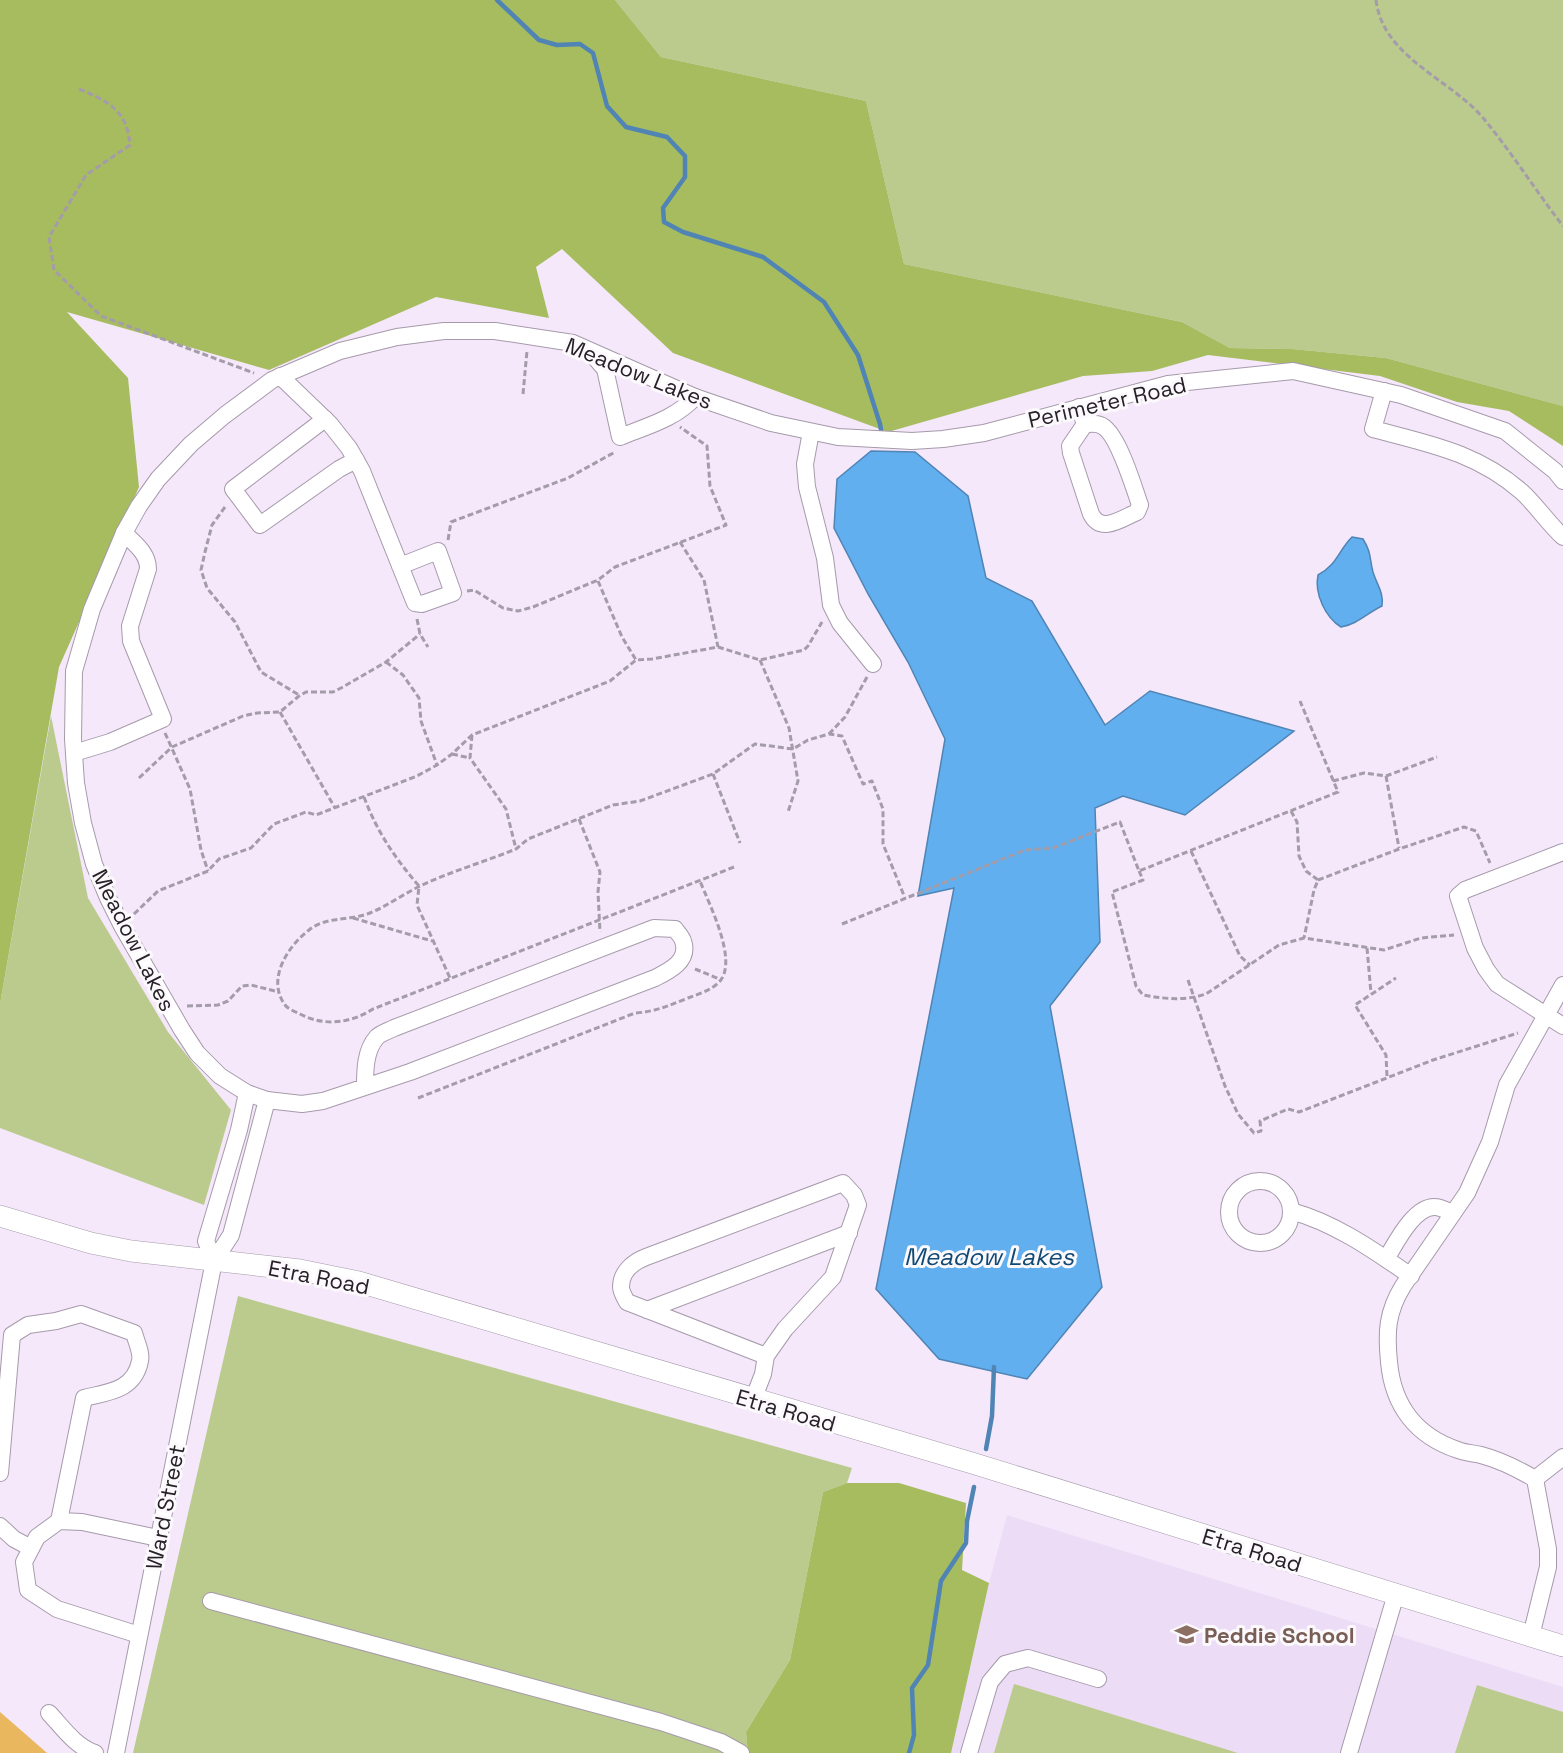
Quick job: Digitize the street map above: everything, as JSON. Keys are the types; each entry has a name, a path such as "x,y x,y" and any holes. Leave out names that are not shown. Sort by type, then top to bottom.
{"main road":[{"name":"Etra Road","path":"0,1216 91,1243 131,1251 300,1270 359,1282 972,1463 1563,1646"}],"street":[{"name":"Meadow Lakes","path":"679,962 674,968 655,978 410,1072 323,1101 302,1104 267,1100 247,1093 220,1076 197,1053 122,926 94,864 83,823 76,783 74,753 72,711 74,671 92,609 124,533 158,479 191,444 225,415 276,378 340,351 397,337 444,331 495,332 573,343 695,397 771,423 811,432 871,440 912,441"},
{"path":"589,351 604,369 620,437 684,410 695,397"},
{"name":"Perimeter Road","path":"912,441 984,433 1168,384 1293,371 1401,395 1505,431 1555,471 1563,482"},
{"path":"276,378 325,419 356,460 415,603 422,604 453,593 438,551 400,566"},
{"path":"1384,391 1373,429 1443,447 1488,468 1522,493 1563,537"},
{"path":"1079,407 1085,424"},
{"path":"325,419 232,489 260,525 339,469 356,460"},
{"path":"1085,424 1100,425 1108,431 1119,449 1140,505 1137,512 1102,525 1095,522 1070,446 1085,424"},
{"path":"811,432 805,464 807,487 823,549 831,605 840,623 873,664"},
{"path":"74,753 110,742 163,719 131,641 130,633 130,626 148,569 148,561 142,551 124,533"},
{"path":"1563,852 1466,890 1458,896 1486,969 1497,984 1563,1026"},
{"path":"365,1087 365,1063 378,1035 654,928 675,929 683,942 684,952 679,962"},
{"path":"1532,1636 1548,1567 1548,1549 1535,1479 1503,1463 1460,1451 1439,1442 1422,1432 1408,1418 1390,1375 1388,1321 1395,1299 1467,1193 1490,1142 1507,1085 1563,985"},
{"path":"214,1261 206,1241 239,1130 247,1093"},
{"path":"214,1261 231,1235 267,1100"},
{"path":"753,1400 763,1374 766,1356 785,1329 833,1276 858,1205 854,1195 843,1183 633,1262 626,1272 621,1288 627,1302 766,1356"},
{"path":"1386,1258 1409,1223 1421,1210 1435,1206 1453,1213"},
{"path":"1291,1210 1315,1217 1386,1258 1411,1276"},
{"path":"647,1310 849,1233"},
{"name":"Ward Street","path":"116,1753 214,1261"},
{"path":"0,1473 12,1335 28,1325 81,1314 134,1333 141,1360 131,1382 118,1390 84,1398 59,1521"},
{"path":"1535,1479 1563,1457"},
{"path":"139,1635 57,1609 28,1590 24,1562 37,1537 59,1521 82,1522 158,1538"},
{"path":"0,1527 14,1539 31,1548"},
{"path":"1349,1753 1396,1594"},
{"path":"211,1601 661,1722 721,1742 741,1753"},
{"path":"969,1753 990,1682 1005,1664 1029,1658 1098,1679"},
{"path":"49,1713 84,1749 94,1753"}],"path":[{"path":"1376,0 1382,24 1395,42 1418,64 1483,117 1563,226"},
{"path":"79,89 109,102 128,128 130,145 86,175 49,237 54,270 101,316 276,378"},
{"path":"523,394 529,336"},
{"path":"453,593 474,590 503,608 518,611 598,580 615,567 726,525 710,486 707,446 678,426"},
{"path":"438,551 449,539 451,522 568,478 622,448"},
{"path":"237,494 212,525 201,570 207,588 236,621 261,672 299,696"},
{"path":"680,542 704,580 718,647"},
{"path":"598,580 621,637 636,660"},
{"path":"415,603 420,634 428,647"},
{"path":"122,926 158,891 208,871 219,859 251,848 274,824 306,812 316,815 417,776 452,754 472,735 610,681 636,660 718,647 760,660 804,650 831,605"},
{"path":"139,778 172,747 243,716 280,712 306,692 333,692 386,662 420,634"},
{"path":"760,660 789,728 793,749 798,781 788,812"},
{"path":"386,662 403,675 419,698 421,721 437,765"},
{"path":"828,734 845,717 873,664"},
{"path":"1139,871 1338,792 1300,701"},
{"path":"280,712 335,808"},
{"path":"159,721 190,789 201,850 208,871"},
{"path":"734,867 373,1009 359,1018 338,1022 312,1020 286,1006 279,992 280,965 297,941 310,928 324,922 371,913 419,886 516,849 528,839 613,805 640,801 713,774 755,744 793,749 808,740 828,734 842,736 863,784 872,781 883,808 884,844 905,898"},
{"path":"470,758 472,735"},
{"path":"452,754 470,758 507,808 516,849"},
{"path":"1333,781 1364,773 1386,776 1437,757"},
{"path":"713,774 740,843"},
{"path":"1386,776 1399,849"},
{"path":"364,797 393,855 419,886 417,905 450,978"},
{"path":"1291,811 1297,822 1299,856 1306,871 1318,880"},
{"path":"579,819 600,872 599,920 602,948"},
{"path":"842,924 1025,850 1053,848 1120,822 1143,880 1112,892 1136,986 1143,995 1170,999 1194,998 1206,994 1279,945 1304,938 1384,950 1421,938 1471,934"},
{"path":"1304,938 1318,880 1464,827 1476,831 1496,878"},
{"path":"1191,851 1240,956 1250,965"},
{"path":"353,918 432,941"},
{"path":"1367,948 1371,993"},
{"path":"679,962 722,980"},
{"path":"1387,1077 1386,1055 1355,1005 1396,978"},
{"path":"1188,980 1225,1086 1238,1114 1254,1133 1261,1131 1260,1121 1288,1109 1299,1112 1387,1077 1514,1033 1523,1033 1533,1038"},
{"path":"172,1013 183,1007 218,1005 228,1001 242,986 251,984 279,992"}],"shaded area":[{"name":"Peddie School","path":"1007,1515 1563,1687 1563,1753 951,1753 989,1583"}],"green space":[{"path":"0,0 615,0 661,57 866,101 904,264 1182,322 1230,348 1292,349 1386,358 1563,406 1563,446 1509,411 1457,402 1380,376 1208,355 1152,371 1083,376 888,432 673,353 562,249 536,267 549,318 436,297 269,370 67,312 128,378 139,487 59,667 0,1004"},
{"path":"615,0 1563,0 1563,406 1386,358 1292,349 1230,348 1182,322 904,264 866,101 661,57"},
{"path":"51,716 88,898 168,1032 231,1110 204,1205 0,1128 0,1004"},
{"path":"238,1296 852,1468 847,1483 823,1492 790,1660 746,1732 748,1753 133,1753"},
{"path":"847,1483 899,1483 966,1503 962,1570 989,1583 951,1753 748,1753 746,1732 790,1660 823,1492"},
{"path":"1014,1684 1238,1753 994,1753"},
{"path":"1477,1685 1563,1712 1563,1753 1455,1753"}],"water":[{"name":"Meadow Lakes","path":"871,451 915,452 968,496 986,578 1032,601 1105,725 1150,691 1294,731 1185,815 1123,796 1095,808 1100,942 1050,1006 1102,1287 1027,1379 939,1359 876,1289 954,888 918,896 945,739 908,662 868,594 834,528 837,479"},
{"path":"1352,537 1363,539 1368,548 1373,572 1381,593 1382,606 1357,621 1341,627 1322,605 1317,582 1318,575 1329,567"}],"building":[{"path":"0,1712 23,1732 47,1753 0,1753"}],"waterway":[{"path":"497,0 539,40 557,45 580,44 593,53 607,106 626,127 667,137 685,156 685,177 663,208 664,222 683,232 763,257 824,302 858,355 882,435"},
{"path":"986,1449 992,1416 994,1367"},
{"path":"909,1753 914,1735 912,1688 928,1665 941,1581 966,1543 967,1521 974,1487"}],"place":[{"name":"Peddie School","path":"1186,1635"}]}
